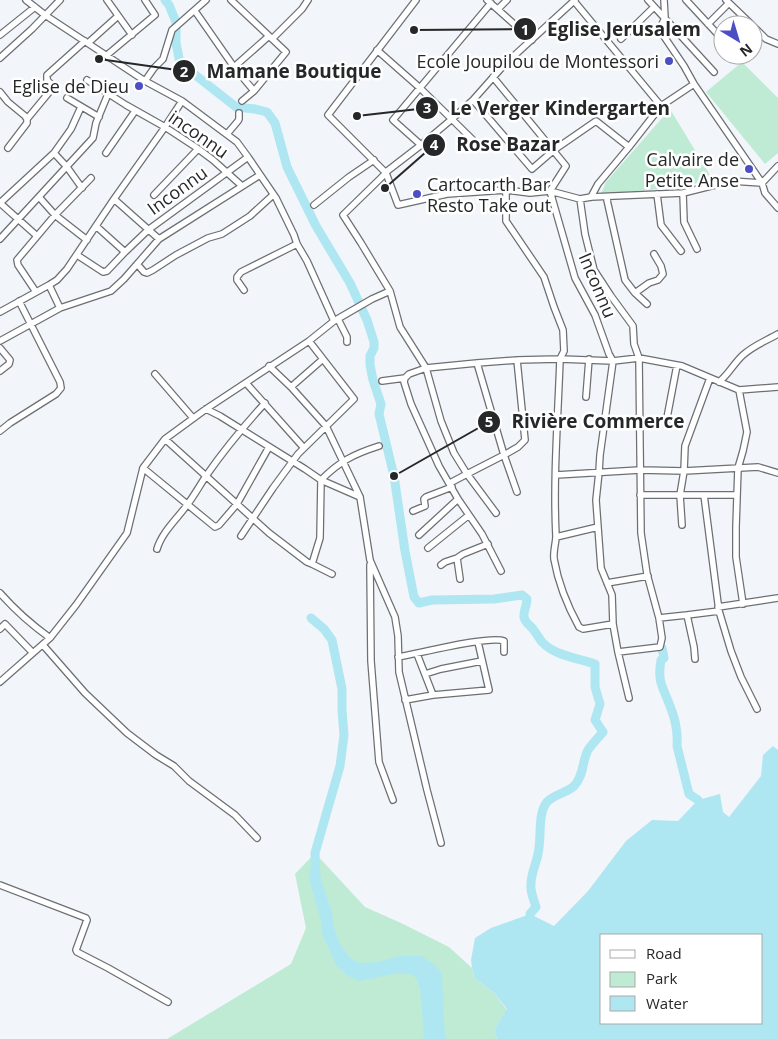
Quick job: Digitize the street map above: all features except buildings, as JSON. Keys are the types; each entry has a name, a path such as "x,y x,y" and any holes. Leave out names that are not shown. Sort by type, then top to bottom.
{"street":[{"path":"26,0 45,15 145,81 182,101 237,142 273,195 338,319 347,337 347,342"},
{"path":"0,58 60,0"},
{"path":"107,0 132,35"},
{"path":"107,56 155,15 145,0"},
{"path":"145,81 162,59 172,30 206,0"},
{"path":"231,0 286,52 254,91 242,101"},
{"path":"234,67 302,9 308,0"},
{"path":"416,0 328,115 386,173 398,205 447,194 506,190 530,193 550,191 580,199 683,193 731,181 762,183"},
{"path":"498,9 507,0"},
{"path":"648,0 714,72"},
{"path":"664,0 665,18 660,28 661,32 762,183 765,193 778,208"},
{"path":"686,0 713,29"},
{"path":"421,145 393,120 489,1 532,40"},
{"path":"496,513 467,474 450,445 426,370 400,327 390,290 343,216 386,173 473,100 504,66 574,1 661,106"},
{"path":"708,24 728,2 741,15"},
{"path":"0,34 35,6"},
{"path":"621,39 654,7"},
{"path":"195,11 234,67 254,91"},
{"path":"8,148 27,123 27,119 51,90 52,85 46,78 47,75 118,16"},
{"path":"763,36 778,44"},
{"path":"377,50 420,88 473,140"},
{"path":"493,77 566,166 550,191"},
{"name":"inconnu","path":"87,80 198,148 242,186"},
{"path":"591,197 598,184 661,106 694,84"},
{"path":"0,92 27,119"},
{"path":"0,239 93,138 96,124 108,94"},
{"path":"67,98 99,117"},
{"path":"473,100 532,169 554,150 596,121 629,148"},
{"name":"Inconnu","path":"0,312 56,280 67,270 182,101"},
{"path":"37,236 0,203 54,153 68,134 81,107"},
{"path":"106,153 135,111"},
{"name":"Inconnu","path":"227,134 238,121 238,113"},
{"name":"Inconnu","path":"154,195 198,148"},
{"path":"54,153 82,188"},
{"name":"Inconnu","path":"77,255 105,272 148,230 248,157"},
{"path":"314,205 374,160"},
{"path":"762,183 778,166"},
{"name":"Inconnu","path":"0,341 60,308 111,291 159,239 260,175"},
{"path":"36,292 17,263 17,260 55,215 91,178"},
{"path":"506,190 506,221 544,277 563,330 564,351 560,358 554,499 556,537 554,556 557,569 565,596 579,628 613,624"},
{"name":"Inconnu","path":"550,191 575,278 595,315 613,361"},
{"path":"683,193 684,222 697,249"},
{"path":"657,194 662,225 681,251"},
{"path":"137,264 144,272 147,273 153,270 208,238 222,234 250,216 273,195"},
{"path":"38,197 55,215 87,240"},
{"name":"Inconnu","path":"608,197 625,280 647,304"},
{"name":"Inconnu","path":"114,199 159,239"},
{"name":"Inconnu","path":"580,199 585,234 594,270 633,326 634,344 639,358 641,533 648,576 662,638 660,646 618,652"},
{"path":"96,226 124,252"},
{"path":"244,290 236,280 241,272 297,244"},
{"name":"Inconnu","path":"635,293 649,283 658,280 663,274 654,254"},
{"path":"48,285 60,308"},
{"path":"0,682 50,638 127,533 143,468 165,439 269,366 309,341 338,319 390,290"},
{"path":"0,431 56,394 61,388 60,382 19,302"},
{"path":"719,382 749,350 778,334"},
{"path":"241,536 292,461 354,399 309,341"},
{"path":"0,348 10,360 0,371"},
{"path":"382,381 405,378 409,374 426,370 477,363 560,358 613,361 639,358 682,366 739,390 778,387"},
{"path":"290,387 323,359"},
{"path":"586,396 588,359"},
{"path":"413,511 425,506 424,498 518,447 525,440 517,360"},
{"path":"613,361 596,500 601,568 612,594 613,624 629,698"},
{"path":"477,363 517,492"},
{"path":"666,423 677,365"},
{"path":"269,366 326,426 360,497 370,560 371,661 379,762 393,800"},
{"path":"155,374 193,418"},
{"path":"405,378 404,382 418,419 439,466 488,544 501,571"},
{"path":"682,525 680,495 685,446 710,378"},
{"path":"246,383 304,448"},
{"path":"739,390 747,432 738,468 737,496 736,557 743,604"},
{"path":"157,549 171,525 188,504 206,476 241,429 264,403"},
{"path":"206,409 321,480 360,497"},
{"path":"165,439 285,546 307,562 332,574"},
{"path":"312,564 320,538 321,480 343,461 379,446"},
{"path":"143,468 215,527 219,525 237,504 269,447"},
{"path":"556,475 640,470 758,467 778,473"},
{"path":"640,495 737,496"},
{"path":"704,495 718,609 741,677 757,709"},
{"path":"419,535 458,499"},
{"path":"428,548 469,514"},
{"path":"556,537 598,527"},
{"path":"441,565 488,544"},
{"path":"457,558 460,579"},
{"path":"370,560 394,617 398,636 399,672 441,843"},
{"path":"607,583 648,576"},
{"path":"0,593 32,625 50,638"},
{"path":"659,618 687,615 778,598"},
{"path":"687,615 695,659"},
{"path":"2,624 33,653"},
{"path":"398,657 500,639 504,641 504,652"},
{"path":"405,700 433,695 489,690 478,642"},
{"path":"43,645 85,693 127,733 174,766 189,781 235,815 257,838"},
{"path":"417,654 433,695"},
{"path":"425,674 482,661"},
{"path":"0,885 86,918 87,920 76,952 168,1002"}],"green space":[{"path":"738,65 745,65 778,98 778,153 765,164 706,92"},
{"path":"670,109 713,180 672,188 601,194 606,182"},
{"path":"315,853 365,907 449,947 472,968 475,978 494,993 507,1010 494,1030 497,1039 167,1039 291,964 306,928 295,874"}],"water":[{"path":"773,746 778,750 778,1039 497,1039 494,1030 507,1009 494,993 475,978 471,960 475,938 491,928 530,914 554,926 588,891 626,841 652,820 678,821 698,800 720,794 723,812 729,817 761,776 763,755"},
{"path":"312,865 316,867 320,876 340,944 351,959 360,963 378,962 400,956 421,956 442,973 446,1039 423,1039 420,989 417,979 411,974 393,974 360,981 348,976 336,965 322,933 321,921 309,878"}],"waterway":[{"path":"165,0 176,22 176,43 180,63 236,107 267,112 275,123 287,167 316,226 350,283 367,320 374,342 374,348 370,356 370,365 381,404 379,414 394,476 414,597 419,603 432,600 494,599 522,595 527,599 524,613 526,622 547,647 560,654 595,664 595,687 600,704 595,720 603,732 588,750 581,773 574,786 550,799 544,807 539,848 531,880 532,896 536,907 530,914"},
{"path":"311,618 324,629 332,640 342,689 344,735 340,766 315,853 316,877"},
{"path":"662,648 664,658 661,660 660,668 661,684 675,721 677,746 689,794 698,800"}],"place":[{"name":"Eglise Jerusalem","path":"414,30"},
{"name":"Mamane Boutique","path":"99,59"},
{"name":"Ecole Joupilou de Montessori","path":"669,61"},
{"name":"Eglise de Dieu","path":"139,86"},
{"name":"Le Verger Kindergarten","path":"357,116"},
{"name":"Calvaire de Petite Anse","path":"749,169"},
{"name":"Rose Bazar","path":"385,188"},
{"name":"Cartocarth Bar Resto Take out","path":"417,194"},
{"name":"Rivière Commerce","path":"394,476"}]}
